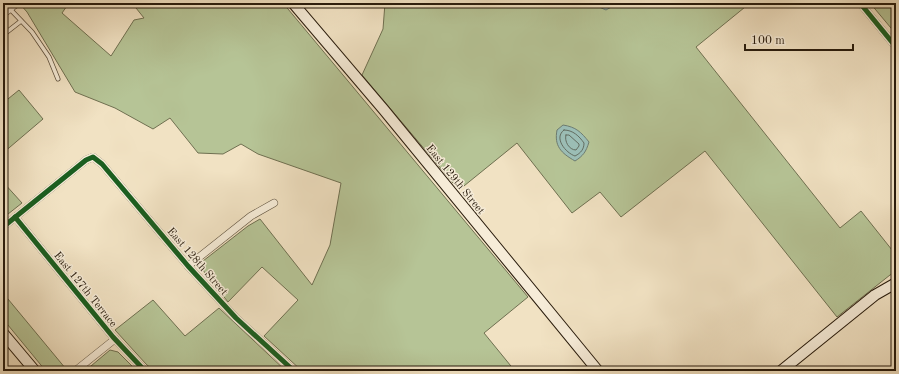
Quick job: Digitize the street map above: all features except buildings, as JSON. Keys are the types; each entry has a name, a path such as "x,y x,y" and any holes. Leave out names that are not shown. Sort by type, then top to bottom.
{"main road":[{"name":"East 129th Street","path":"293,3 384,110 598,371"},
{"path":"781,371 876,295 896,283"},
{"path":"3,333 35,371"}],"street":[{"path":"3,14 17,3"},
{"path":"860,3 896,47"},
{"name":"East 128th Street","path":"15,217 86,160 93,157 102,164 188,266 236,318 294,371"},
{"path":"188,266 251,216 274,203"},
{"path":"3,227 15,217"},
{"name":"East 127th Terrace","path":"15,217 115,339 145,371"},
{"path":"75,371 115,339"}],"lane":[{"path":"10,8 32,32 49,57 58,78"},
{"path":"3,35 21,21"}],"green space":[{"path":"19,3 69,3 62,13 111,56 134,20 144,18 132,3 283,3 528,297 484,333 515,371 302,371 264,336 298,300 262,267 228,302 202,269 203,261 248,226 260,219 312,285 330,245 341,183 258,154 241,144 223,154 198,153 170,118 153,129 115,108 75,92 27,12"},
{"path":"385,3 597,3 599,7 613,6 615,3 750,3 696,47 840,228 861,211 896,255 896,272 890,275 837,317 705,151 621,217 600,192 572,213 517,143 459,190 362,75 383,29"},
{"path":"870,3 896,3 896,34"},
{"path":"19,90 43,119 3,153 3,103"},
{"path":"3,182 22,203 3,218"},
{"path":"3,293 66,369 64,371 45,370 3,319"},
{"path":"153,300 185,336 219,308 286,371 154,371 115,330"},
{"path":"110,350 118,352 137,371 85,371"}],"water":[{"path":"597,3 615,3 606,10 599,7"},
{"path":"563,125 578,130 589,142 584,153 575,161 562,152 558,145 556,136 557,130"}],"cycle path":[{"path":"860,3 896,47"},
{"path":"3,227 86,160 93,157 102,164 188,266 236,318 294,371"},
{"path":"15,217 113,337 145,371"}]}
